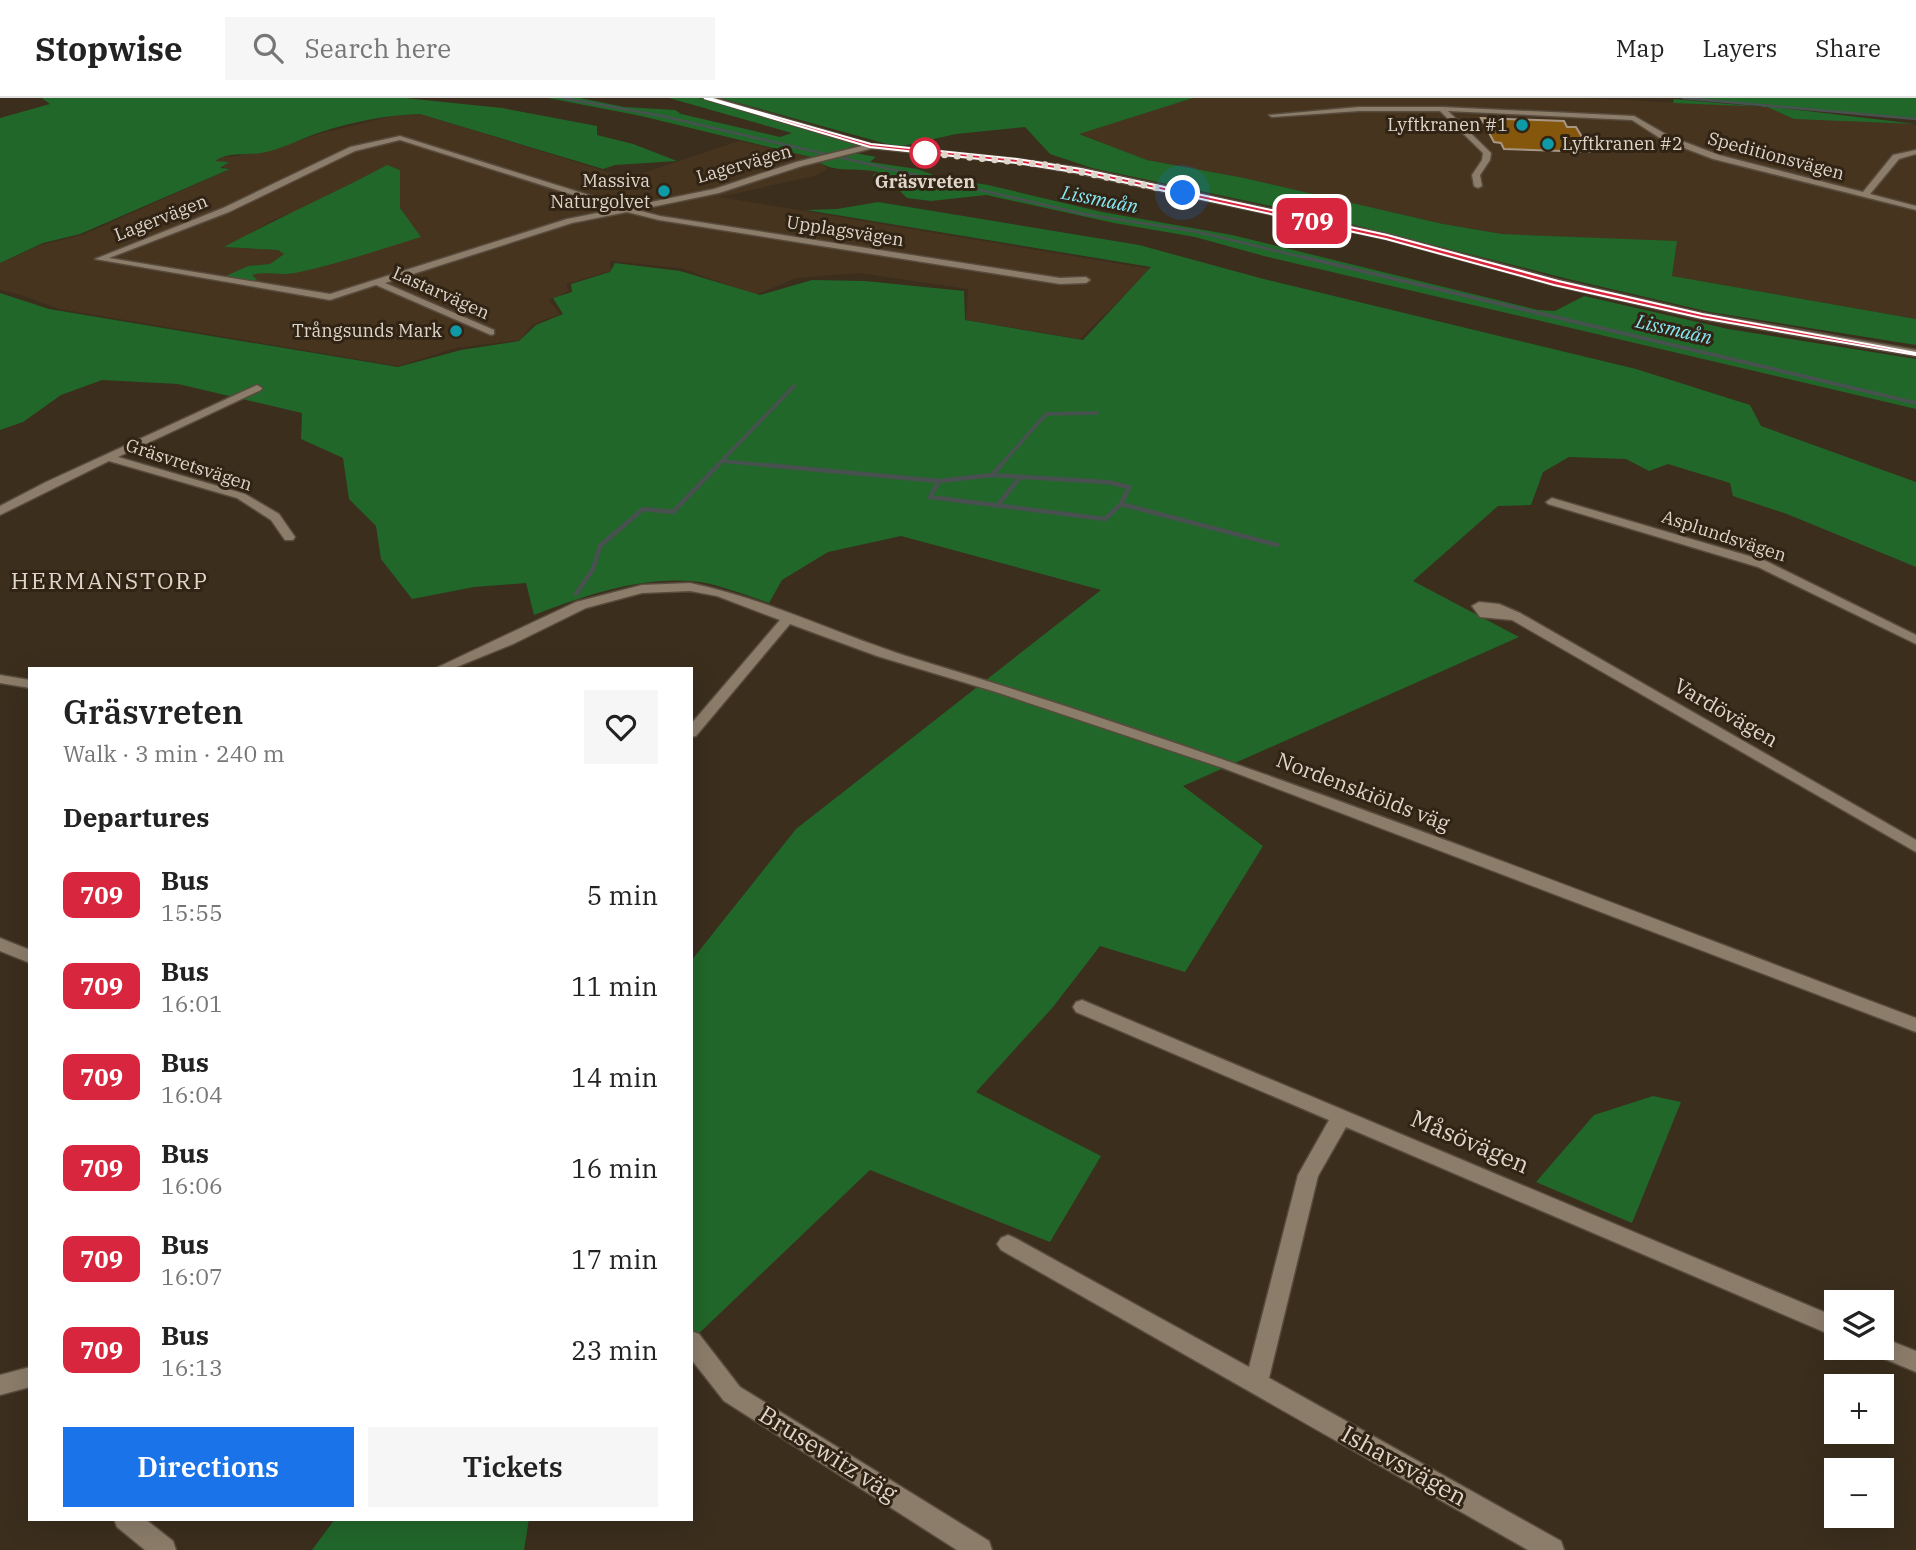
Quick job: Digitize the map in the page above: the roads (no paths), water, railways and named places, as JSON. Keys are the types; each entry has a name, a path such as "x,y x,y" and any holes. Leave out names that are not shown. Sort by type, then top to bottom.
{"street":[{"path":"707,98 870,146 1017,161 1081,171 1387,237 1557,283 1702,316 1916,353"},
{"path":"1272,115 1359,109 1442,109 1487,153 1486,160 1475,176 1478,186"},
{"name":"Speditionsvägen","path":"1442,109 1634,118 1665,138 1716,158 1916,208"},
{"name":"Lagervägen","path":"626,209 400,138 354,149 226,210 99,259 330,296 570,221 716,191 870,146"},
{"path":"1865,195 1896,157 1916,152"},
{"name":"Upplagsvägen","path":"626,209 659,218 1060,281"},
{"path":"1060,281 1086,280"},
{"path":"1060,281 1090,291"},
{"name":"Lastarvägen","path":"378,283 491,332"},
{"name":"Gräsvretsvägen","path":"0,511 107,457 257,388"},
{"name":"Gräsvretsvägen","path":"107,457 241,496 275,517 289,537"},
{"name":"Asplundsvägen","path":"1552,502 1762,564 1916,640"},
{"name":"Nordenskiölds väg","path":"445,667 581,605 642,589 691,587 710,591 881,653 1001,689 1228,765 1916,1025"},
{"name":"Vardövägen","path":"1515,616 1916,847"},
{"path":"693,731 787,619"},
{"path":"0,679 28,684"},
{"path":"0,944 28,956"},
{"name":"Måsövägen","path":"1082,1007 1824,1322"},
{"path":"1256,1383 1308,1175 1342,1116"},
{"name":"Ishavsvägen","path":"1008,1244 1552,1550"},
{"name":"Brusewitz väg","path":"693,1344 732,1394 980,1550"},
{"path":"1894,1353 1916,1362"},
{"path":"0,1385 28,1378"},
{"path":"129,1521 163,1550"}],"waterway":[{"name":"Lissmaån","path":"563,98 662,116 1084,214 1198,232 1310,259"},
{"path":"1683,98 1916,119"},
{"name":"Lissmaån","path":"1303,257 1916,403"},
{"path":"722,461 794,386"},
{"path":"999,467 1046,414 1097,413"},
{"path":"716,467 722,461"},
{"path":"722,461 785,467"},
{"path":"576,594 593,569 600,546 643,509 673,512 718,465"},
{"path":"766,465 939,481"},
{"path":"992,475 1001,465"},
{"path":"939,481 992,475"},
{"path":"992,475 1107,482 1129,487 1121,504"},
{"path":"997,505 1020,477"},
{"path":"939,481 930,497 997,505"},
{"path":"997,505 1105,519 1121,504"},
{"path":"1121,504 1277,545"}],"place":[{"name":"Lyftkranen #1","path":"1522,125"},
{"name":"Lyftkranen #2","path":"1548,144"},
{"name":"Gräsvreten","path":"925,153"},
{"name":"Massiva Naturgolvet","path":"664,191"},
{"name":"Trångsunds Mark","path":"456,331"}],"district":[{"name":"HERMANSTORP","path":"110,581"}]}
